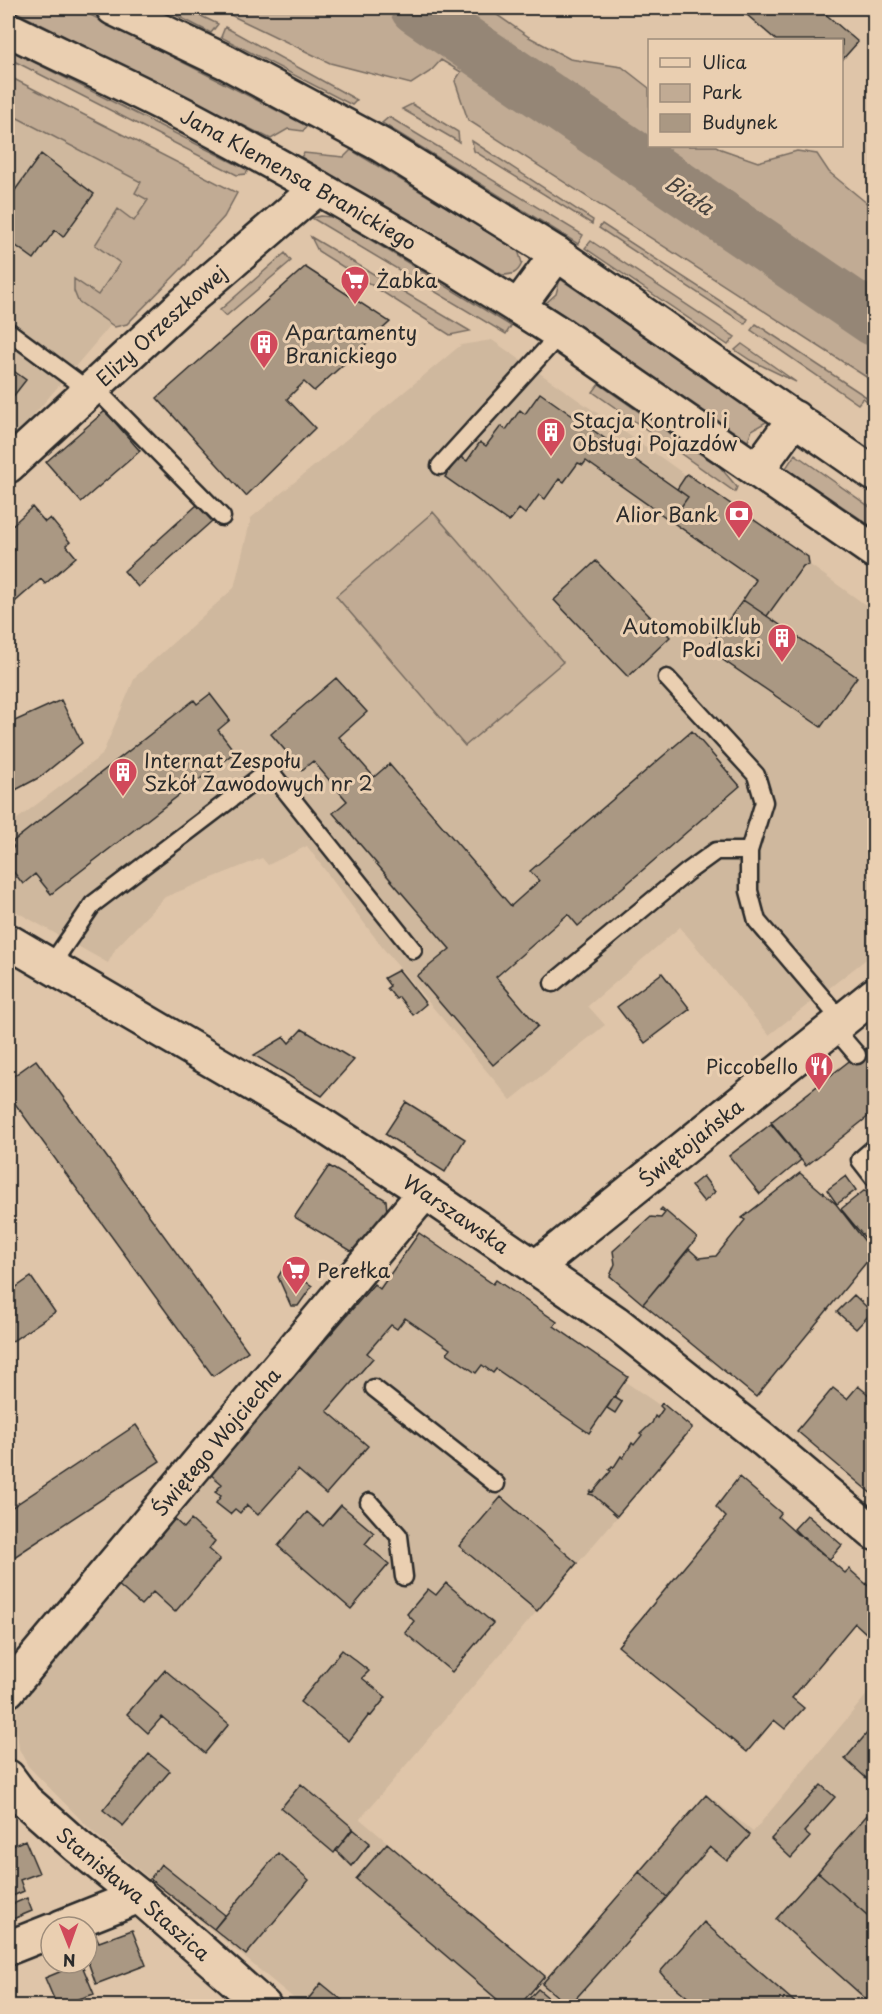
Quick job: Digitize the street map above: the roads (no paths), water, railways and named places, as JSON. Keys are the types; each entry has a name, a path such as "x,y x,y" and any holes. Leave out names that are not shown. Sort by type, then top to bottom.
{"street":[{"path":"113,8 226,62 381,145 557,254 874,474"},
{"name":"Jana Klemensa Branickiego","path":"8,29 194,120 318,188 518,307 874,551"},
{"name":"Elizy Orzeszkowej","path":"8,466 180,307 318,188"},
{"path":"518,307 557,254"},
{"path":"757,470 795,418"},
{"name":"Warszawska","path":"8,941 319,1123 425,1192 615,1322 764,1440 874,1533"},
{"name":"Świętojańska","path":"535,1268 874,995"},
{"name":"Świętego Wojciecha","path":"8,1690 425,1192"},
{"name":"Stanisława Staszica","path":"8,1777 25,1800 139,1896 264,2007"},
{"path":"91,1915 139,1896"},
{"path":"8,1948 39,1936"}],"lane":[{"path":"8,331 91,389 222,517"},
{"path":"440,466 560,334"},
{"path":"667,678 756,776 764,802 749,851 749,891 757,921 838,1024 857,1055"},
{"path":"51,965 93,904 269,770 413,950"},
{"path":"552,983 687,872 716,851 749,851"},
{"path":"874,1148 860,1160 874,1178"},
{"path":"374,1388 496,1484"},
{"path":"369,1502 399,1536 404,1577"}],"waterway":[{"name":"Biała","path":"416,8 874,320"}],"place":[{"name":"Żabka","path":"355,306"},
{"name":"Apartamenty Branickiego","path":"264,370"},
{"name":"Stacja Kontroli i Obsługi Pojazdów","path":"551,458"},
{"name":"Alior Bank","path":"739,540"},
{"name":"Automobilklub Podlaski","path":"782,664"},
{"name":"Internat Zespołu Szkół Zawodowych nr 2","path":"123,798"},
{"name":"Piccobello","path":"819,1092"},
{"name":"Perełka","path":"296,1296"}]}
